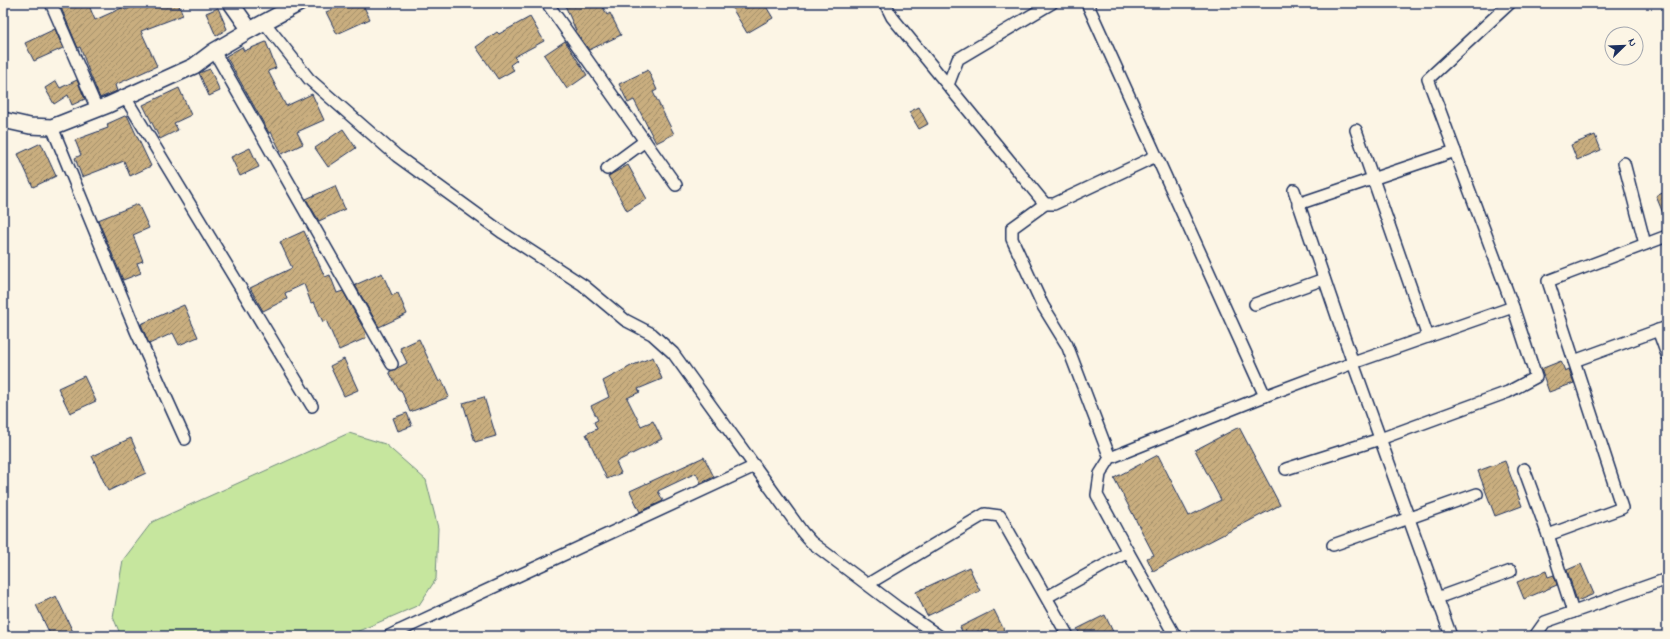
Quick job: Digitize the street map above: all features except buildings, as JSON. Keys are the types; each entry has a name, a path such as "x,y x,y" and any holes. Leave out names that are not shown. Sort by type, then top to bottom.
{"main road":[{"path":"231,3 250,30"},
{"path":"4,117 30,126 52,127 125,97 194,66 214,51 300,3"}],"street":[{"path":"51,3 97,108"},
{"path":"547,3 676,185"},
{"path":"885,3 892,17 1045,204"},
{"path":"948,85 958,60 1052,3"},
{"path":"1087,3 1265,396"},
{"path":"1286,469 1380,439 1508,392 1536,377 1513,307 1428,79 1510,3"},
{"path":"264,22 309,79 397,156 503,234 583,285 625,320 652,334 673,353 811,542 897,607 939,636"},
{"path":"214,51 392,364"},
{"path":"125,97 312,406"},
{"path":"52,127 136,331 185,439"},
{"path":"1356,130 1428,337"},
{"path":"607,169 645,141"},
{"path":"1298,204 1455,151"},
{"path":"1110,458 1067,345 1043,306 1012,239 1012,228 1045,204 1054,204 1156,156"},
{"path":"1624,163 1645,244"},
{"path":"1294,190 1353,363 1451,636"},
{"path":"1548,535 1622,508 1548,281 1667,236"},
{"path":"1255,304 1324,279"},
{"path":"1175,636 1097,496 1100,474 1110,458 1265,396 1353,363 1513,307"},
{"path":"1574,361 1663,328 1667,355"},
{"path":"389,636 401,633 755,466"},
{"path":"1524,469 1548,535 1573,612"},
{"path":"1333,544 1477,494"},
{"path":"868,584 985,514 1000,516 1068,636"},
{"path":"1047,597 1128,552"},
{"path":"1437,598 1511,571"},
{"path":"1534,636 1545,622 1667,579"}],"green space":[{"path":"349,433 385,444 426,480 438,528 436,579 419,605 347,636 121,636 113,617 123,560 152,522"}]}
